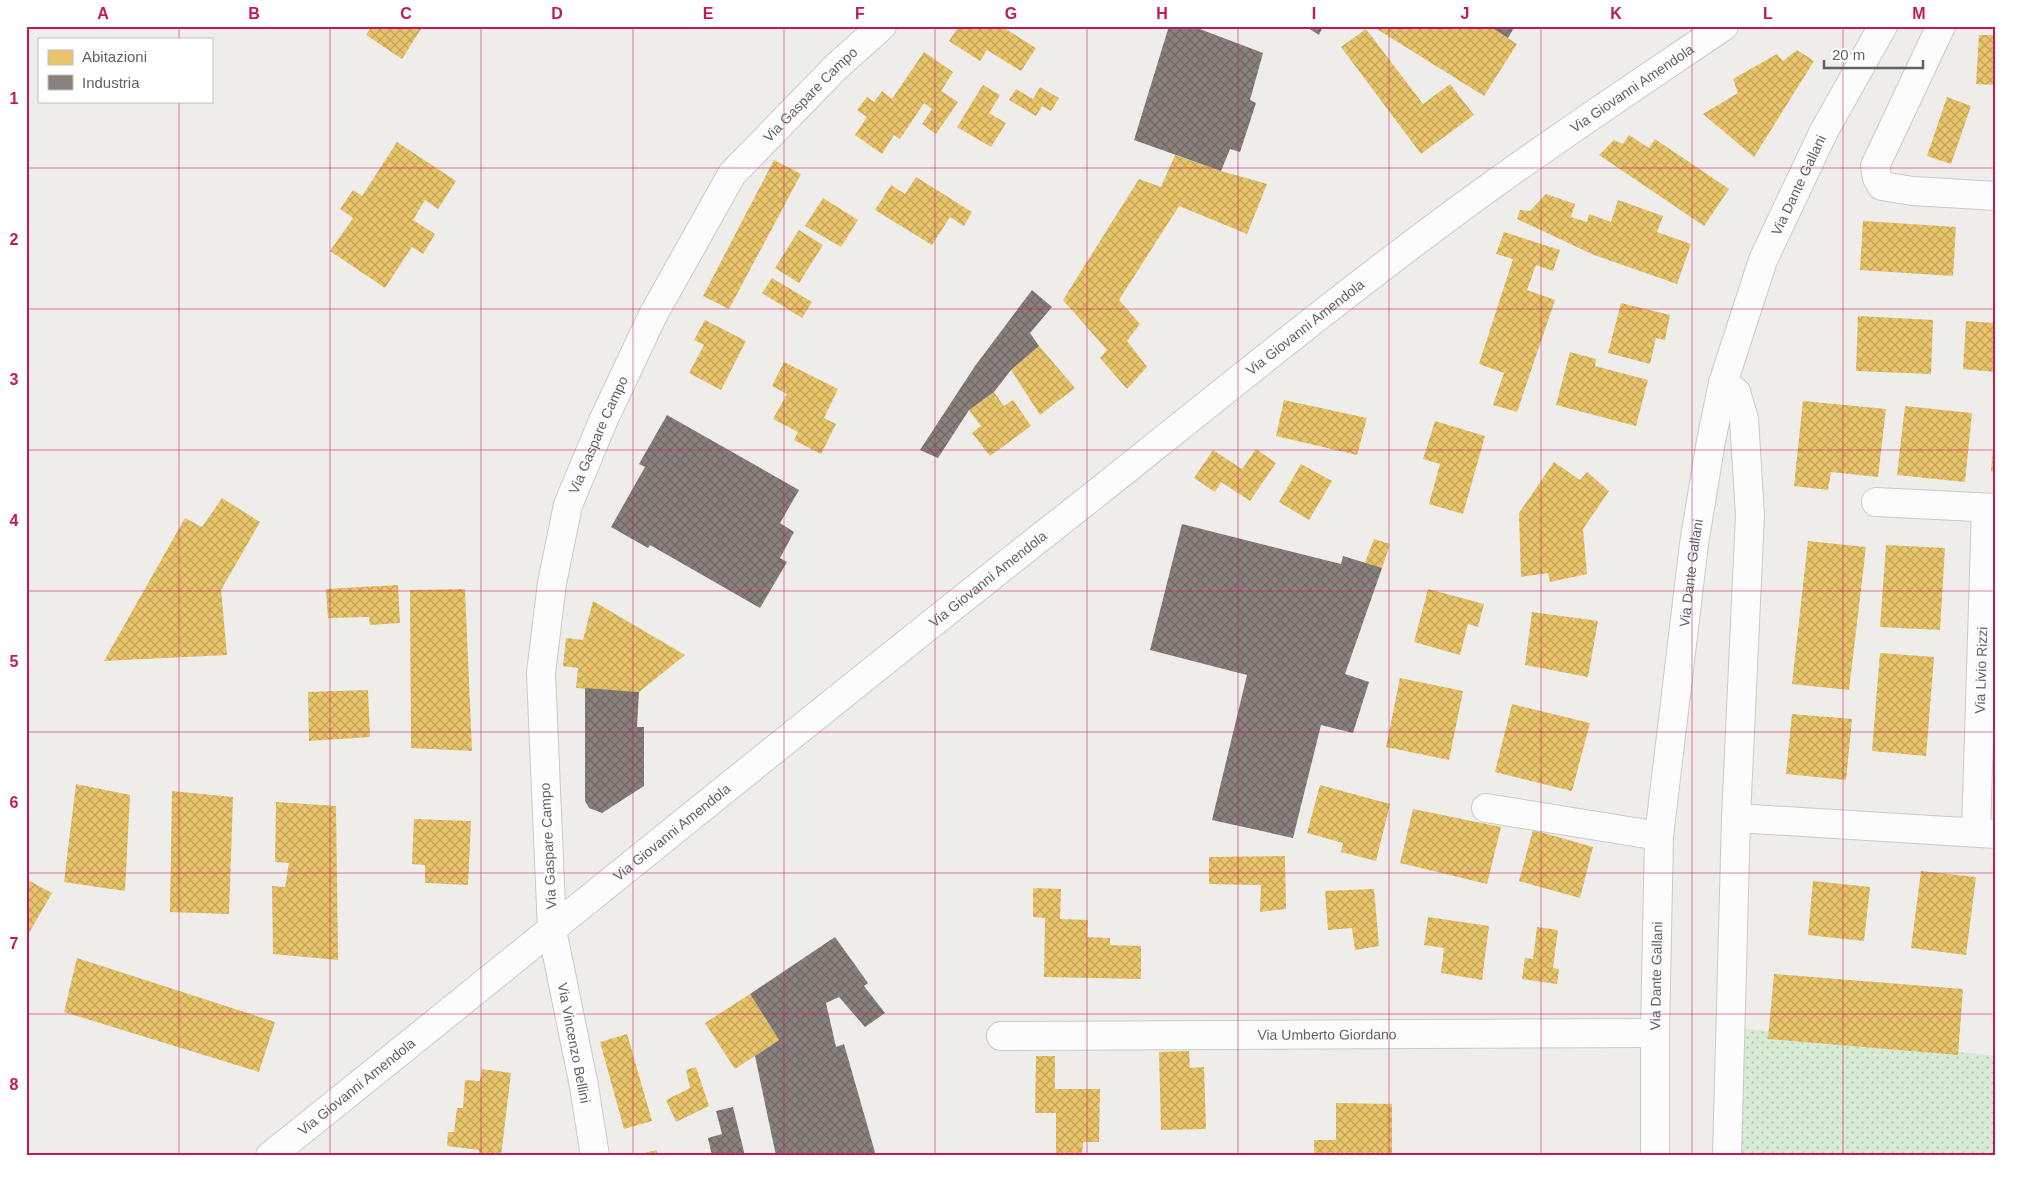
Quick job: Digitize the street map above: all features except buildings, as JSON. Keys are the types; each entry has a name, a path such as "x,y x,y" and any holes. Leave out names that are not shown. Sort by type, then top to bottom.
{"street":[{"name":"Via Gaspare Campo","path":"552,930 540,673 552,582 568,505 602,420 653,315 732,174 837,66 882,26"},
{"name":"Via Giovanni Amendola","path":"270,1156 940,615 1352,291 1464,206 1577,125 1724,26"},
{"name":"Via Dante Gallani","path":"1655,1156 1655,1033 1659,836 1694,544 1711,441 1723,383 1763,260 1824,131 1882,26"},
{"path":"1941,26 1875,166 1877,178 1882,186 1913,191 1996,196"},
{"path":"1723,383 1736,392 1744,419 1750,515 1736,818 1727,1156"},
{"name":"Via Livio Rizzi","path":"1736,818 1986,833 1991,508 1876,502"},
{"path":"1486,808 1659,836"},
{"name":"Via Vincenzo Bellini","path":"552,930 584,1086 595,1156"},
{"name":"Via Umberto Giordano","path":"1001,1036 1655,1033"}],"green space":[{"path":"1728,1027 1996,1056 1996,1156 1726,1156"}]}
